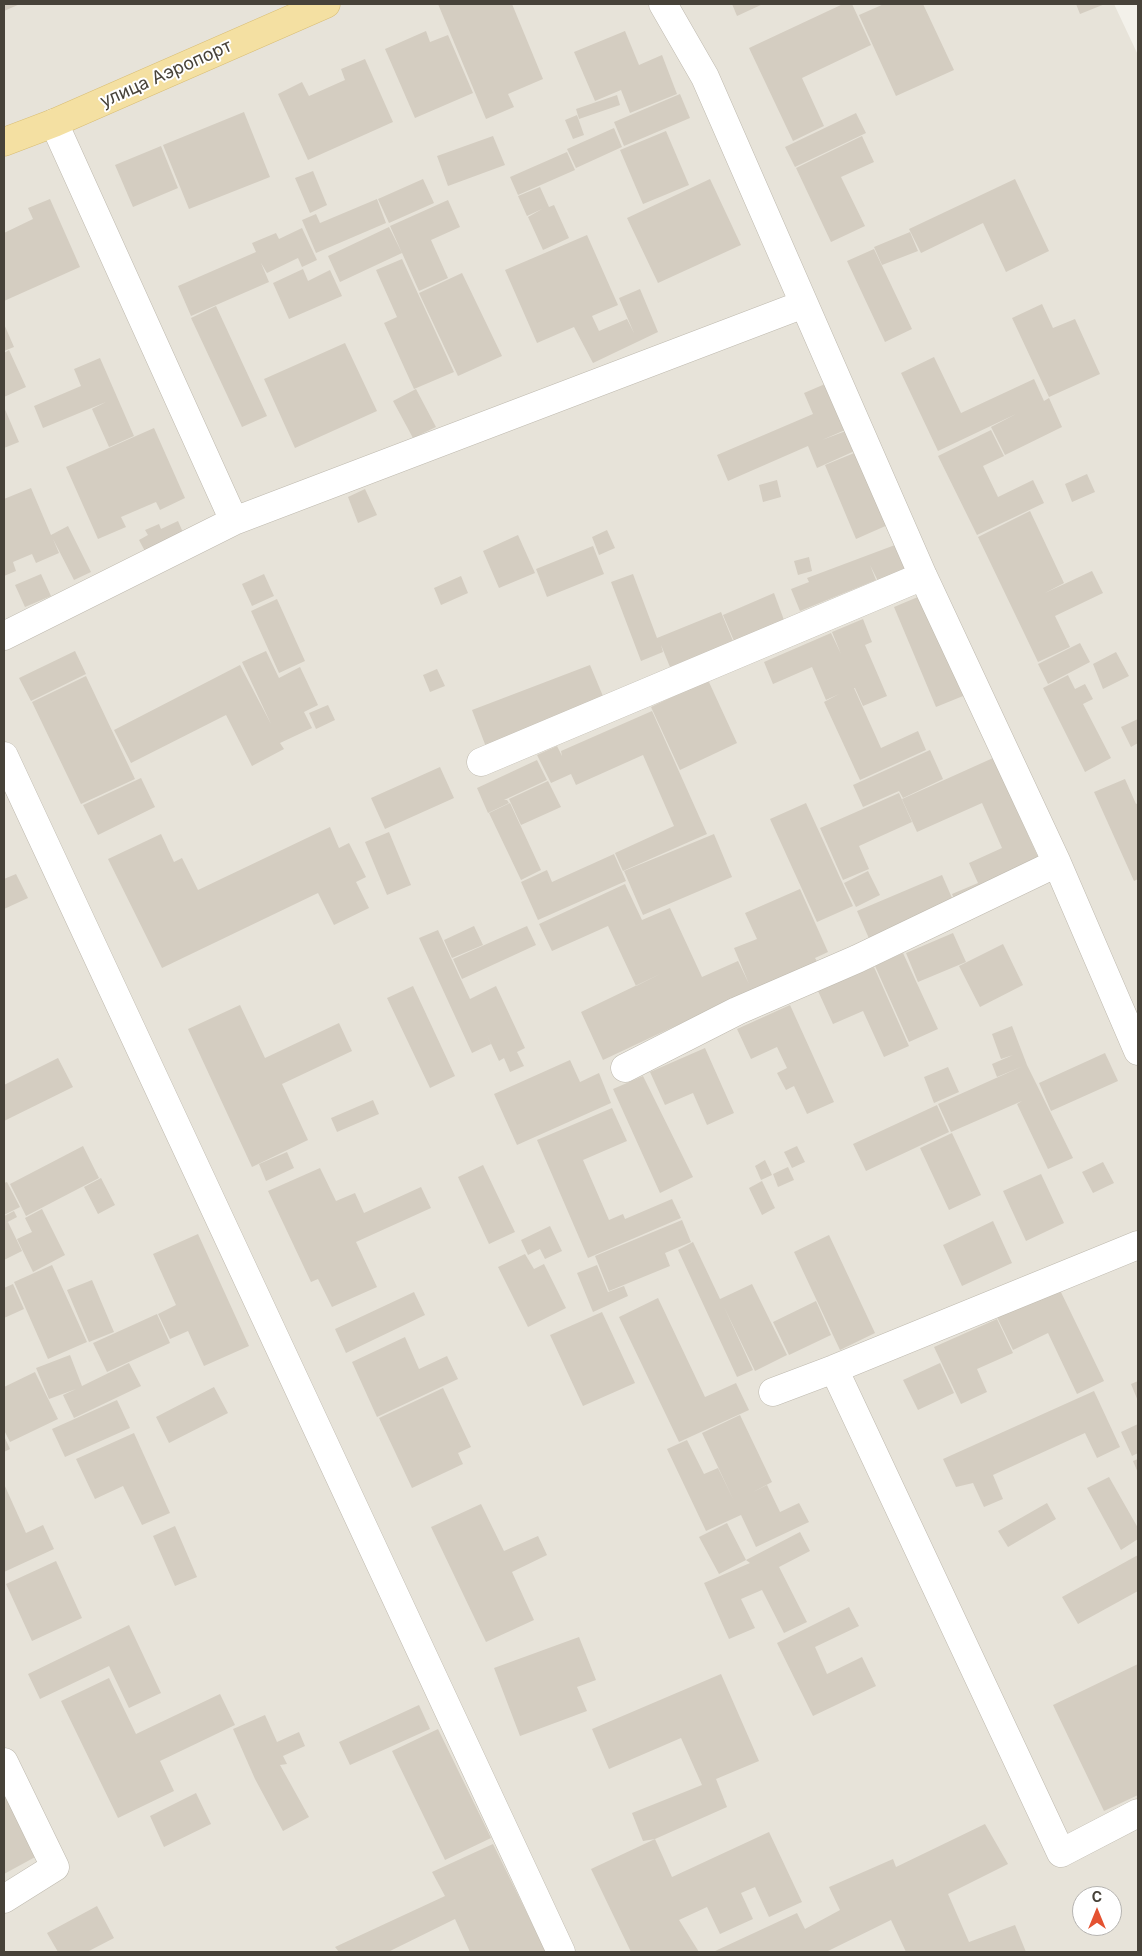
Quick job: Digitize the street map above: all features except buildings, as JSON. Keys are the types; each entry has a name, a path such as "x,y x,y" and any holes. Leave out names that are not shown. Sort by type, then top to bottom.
{"main road":[{"name":"улица Аэропорт","path":"4,142 54,123 326,4"}],"street":[{"path":"663,4 705,77 923,576 1057,863 1138,1051"},
{"path":"54,123 234,521"},
{"path":"4,636 234,521 804,304"},
{"path":"481,762 923,576"},
{"path":"4,756 561,1952"},
{"path":"625,1068 737,1010 857,959 1057,863"},
{"path":"773,1392 1138,1245"},
{"path":"834,1369 1061,1854 1138,1813"},
{"path":"4,1762 55,1868 4,1899"}],"shaded area":[{"path":"4,4 1114,4 1138,55 1138,1952 4,1952"}]}
